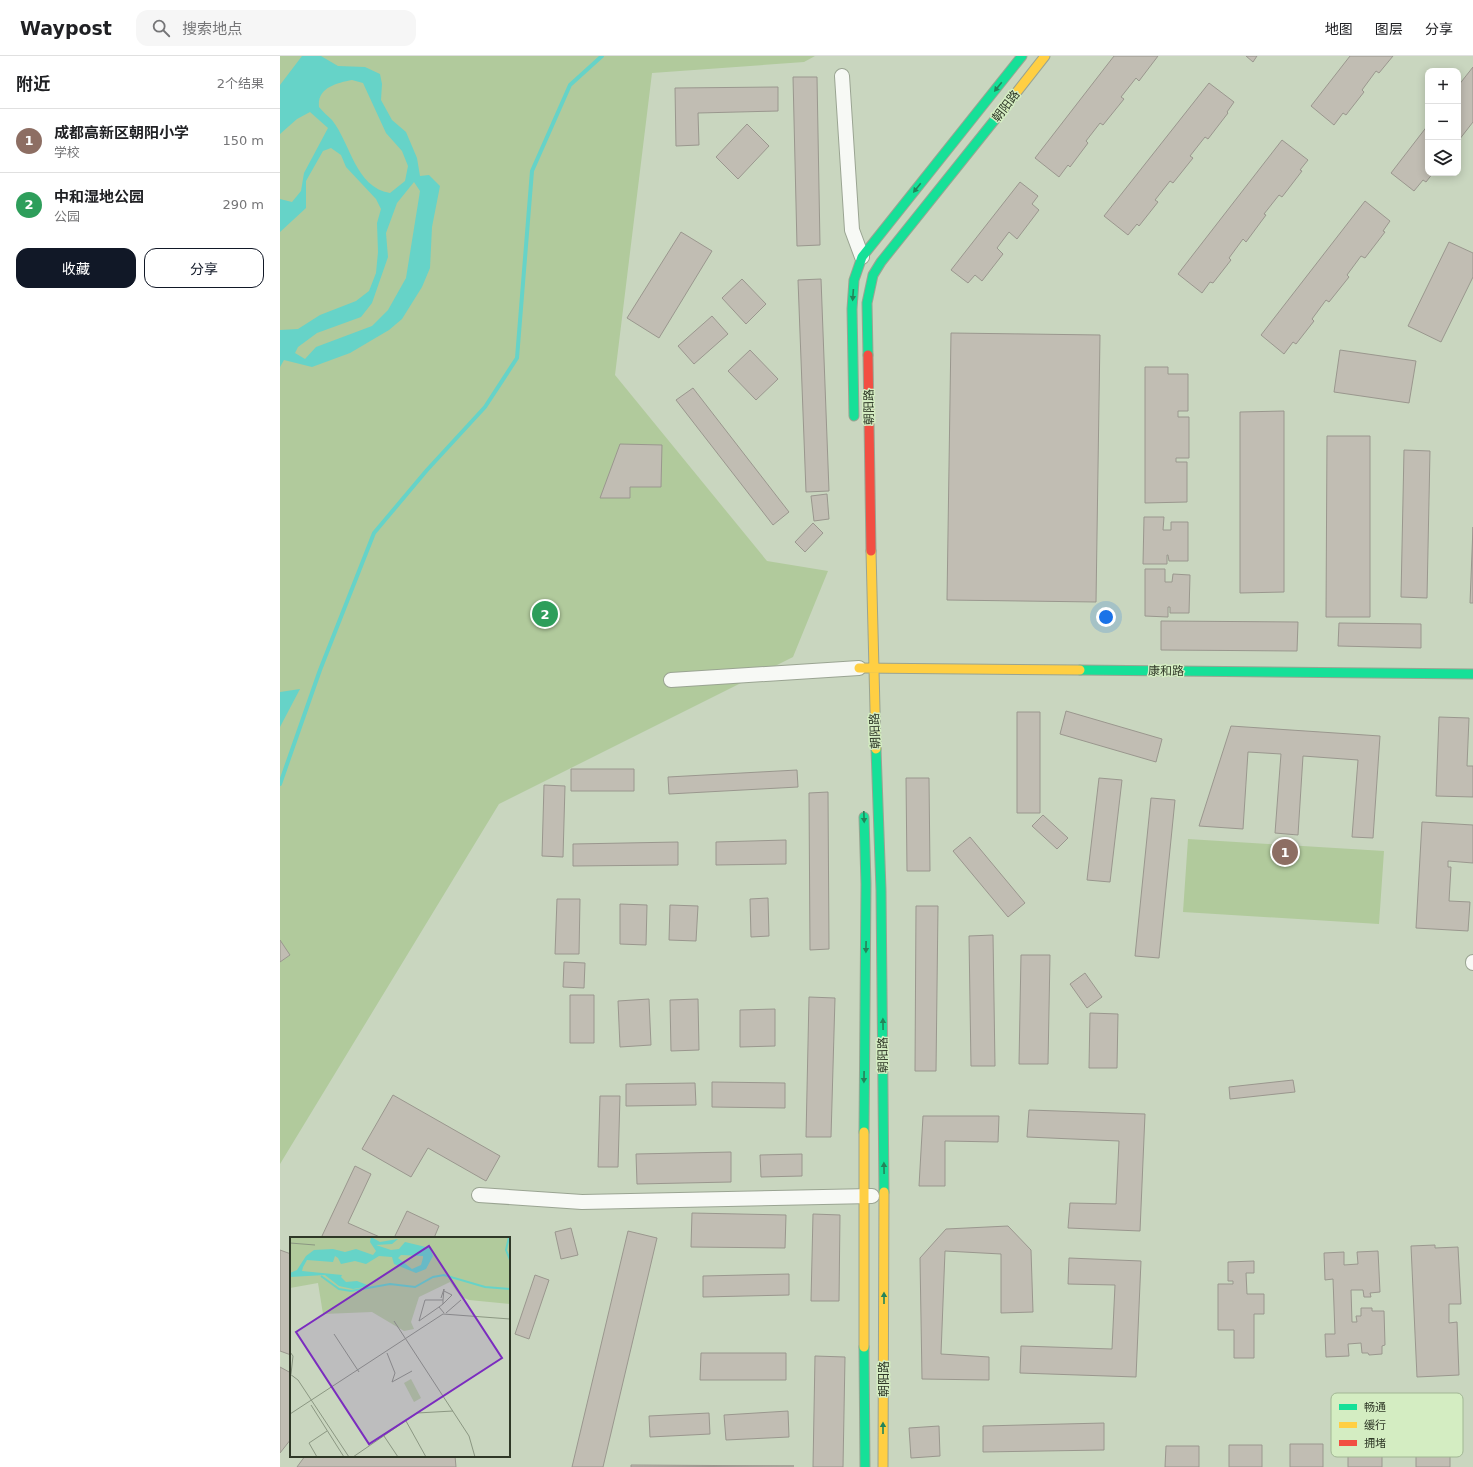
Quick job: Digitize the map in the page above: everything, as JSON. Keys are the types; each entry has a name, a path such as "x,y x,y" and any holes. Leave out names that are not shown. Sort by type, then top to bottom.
{"main road":[{"name":"朝阳路","path":"854,427 852,310 854,280 862,257 1022,56"},
{"name":"朝阳路","path":"883,1467 884,1196 881,890 873,668 868,303 873,275 881,262 955,172 1045,56"},
{"name":"康和路","path":"859,668 1473,674"},
{"name":"朝阳路","path":"864,804 866,884 863,1196 865,1467"}],"street":[{"path":"842,76 852,230 862,257"},
{"path":"671,680 859,668"},
{"path":"478,1195 582,1202 884,1196"}],"green space":[{"path":"280,56 815,56 804,62 652,73 615,375 767,561 828,571 793,657 499,804 280,1164"},
{"path":"1188,839 1384,851 1379,924 1183,912"}],"water":[{"path":"302,56 321,56 338,66 365,67 380,74 382,84 381,100 392,120 406,132 417,158 420,176 429,175 440,186 432,227 430,268 422,287 402,319 389,330 350,353 312,367 284,360 280,367 280,330 298,329 320,315 356,301 369,291 376,273 378,252 377,223 381,209 376,199 346,167 341,155 331,148 323,151 306,181 306,208 280,232 280,199 292,202 301,191 304,173 328,128 310,112 297,119 280,134 280,85","holes":["352,80 363,83 386,133 402,151 408,166 405,181 390,193 378,189 361,174 339,130 332,120 319,107 319,101 324,91 334,85","414,182 420,191 406,278 388,310 372,326 316,347 305,359 295,353 298,347 317,333 361,317 372,303 388,257 386,233 397,203"]},
{"path":"300,689 280,727 280,692"}],"building":[{"path":"1114,56 1158,56 1139,81 1136,78 1121,97 1124,99 1103,125 1100,123 1086,141 1088,143 1070,167 1068,165 1059,177 1035,158"},
{"path":"1246,56 1257,56 1253,62"},
{"path":"1350,56 1393,56 1379,73 1376,71 1362,90 1364,92 1346,115 1343,113 1334,125 1311,106"},
{"path":"1473,67 1473,122 1461,137 1461,104 1461,82"},
{"path":"793,77 817,77 820,245 797,246"},
{"path":"1209,83 1234,102 1227,112 1228,113 1208,139 1205,137 1190,156 1193,158 1173,183 1170,181 1155,200 1158,202 1139,226 1137,224 1128,235 1104,216"},
{"path":"778,87 778,111 698,113 699,145 676,146 675,88"},
{"path":"747,124 769,146 738,179 716,157"},
{"path":"1425,129 1425,176 1431,176 1426,182 1423,180 1414,191 1391,173"},
{"path":"1282,140 1308,160 1300,170 1302,171 1282,197 1279,195 1264,214 1266,215 1246,242 1243,239 1229,258 1231,260 1213,283 1210,282 1202,293 1178,274"},
{"path":"1020,182 1038,196 1032,204 1039,210 1017,239 1009,232 997,248 1003,254 982,281 975,275 968,283 951,270"},
{"path":"1365,201 1390,221 1383,231 1385,232 1365,258 1361,256 1347,275 1349,277 1329,302 1326,300 1312,319 1314,321 1296,344 1293,342 1284,354 1261,335"},
{"path":"681,232 712,251 659,338 627,318"},
{"path":"1449,242 1473,253 1473,277 1441,342 1408,326"},
{"path":"742,279 766,304 746,324 722,298"},
{"path":"821,279 829,491 806,492 798,280"},
{"path":"712,316 728,334 694,364 678,346"},
{"path":"951,333 1100,335 1096,602 947,600"},
{"path":"750,350 778,379 756,400 728,371"},
{"path":"1340,350 1416,361 1409,403 1334,392"},
{"path":"1145,367 1168,367 1168,374 1188,374 1188,411 1178,411 1178,417 1189,417 1189,458 1176,458 1176,462 1187,462 1187,502 1145,503"},
{"path":"693,388 789,512 773,525 676,400"},
{"path":"1284,411 1284,592 1240,593 1240,412"},
{"path":"1327,436 1370,436 1370,617 1326,617"},
{"path":"620,444 662,445 661,487 630,487 630,498 600,498"},
{"path":"1404,450 1430,451 1427,598 1401,597"},
{"path":"827,494 829,519 814,521 811,496"},
{"path":"1144,517 1164,517 1163,530 1171,530 1171,522 1188,522 1188,561 1169,561 1167,555 1167,564 1143,564"},
{"path":"813,523 823,533 805,552 795,542"},
{"path":"1473,527 1473,603 1470,603"},
{"path":"1145,569 1165,569 1165,582 1172,582 1173,574 1190,575 1189,613 1170,613 1170,607 1168,607 1168,617 1145,616"},
{"path":"1161,621 1298,622 1297,651 1161,650"},
{"path":"1339,623 1421,624 1421,648 1338,646"},
{"path":"1066,711 1162,739 1156,762 1060,734"},
{"path":"1017,712 1040,712 1040,813 1017,813"},
{"path":"1439,717 1469,718 1467,766 1473,766 1473,797 1436,796"},
{"path":"1231,726 1380,736 1373,838 1352,837 1358,760 1303,756 1298,835 1275,833 1281,754 1248,752 1243,829 1199,826"},
{"path":"571,769 634,769 634,791 571,791"},
{"path":"797,770 798,787 669,794 668,777"},
{"path":"906,778 929,778 930,871 907,871"},
{"path":"1099,778 1122,780 1110,882 1087,880"},
{"path":"544,785 565,786 563,857 542,856"},
{"path":"828,792 829,949 810,950 809,793"},
{"path":"1151,798 1175,800 1159,958 1135,956"},
{"path":"1043,815 1068,838 1057,849 1032,826"},
{"path":"1422,822 1473,825 1473,863 1448,861 1448,867 1451,867 1449,901 1470,902 1468,931 1416,928"},
{"path":"970,837 1025,903 1008,917 953,851"},
{"path":"786,840 786,864 716,865 716,842"},
{"path":"678,842 678,865 573,866 573,844"},
{"path":"768,898 769,936 751,937 750,899"},
{"path":"557,899 580,899 579,954 555,954"},
{"path":"620,904 647,905 646,945 620,944"},
{"path":"670,905 698,906 696,941 669,940"},
{"path":"916,906 938,906 936,1071 915,1071"},
{"path":"993,935 995,1066 971,1066 969,936"},
{"path":"280,940 290,955 280,962"},
{"path":"1021,955 1050,955 1048,1064 1019,1064"},
{"path":"564,962 585,963 584,988 563,987"},
{"path":"1085,973 1102,997 1087,1008 1070,984"},
{"path":"570,995 594,995 594,1043 570,1043"},
{"path":"809,997 835,998 831,1137 806,1137"},
{"path":"649,999 651,1045 620,1047 618,1001"},
{"path":"698,999 699,1050 671,1051 670,1000"},
{"path":"775,1009 775,1046 740,1047 740,1010"},
{"path":"1090,1013 1118,1014 1117,1068 1089,1068"},
{"path":"1293,1080 1295,1092 1230,1099 1229,1087"},
{"path":"712,1082 785,1083 785,1108 712,1107"},
{"path":"695,1083 696,1105 626,1106 626,1084"},
{"path":"393,1095 500,1156 486,1181 428,1148 411,1177 362,1149"},
{"path":"600,1096 620,1096 618,1167 598,1167"},
{"path":"1029,1110 1145,1114 1140,1231 1068,1228 1070,1203 1116,1204 1119,1141 1027,1137"},
{"path":"923,1116 999,1116 998,1142 945,1141 945,1186 919,1186"},
{"path":"731,1152 731,1182 637,1184 636,1154"},
{"path":"802,1154 802,1176 761,1177 760,1155"},
{"path":"355,1166 371,1174 348,1223 380,1237 322,1236"},
{"path":"407,1211 439,1226 434,1237 394,1237"},
{"path":"692,1213 786,1215 785,1248 691,1247"},
{"path":"813,1214 840,1215 839,1301 811,1301"},
{"path":"1008,1226 1031,1250 1033,1312 1001,1313 1001,1254 945,1251 941,1354 989,1357 989,1380 922,1379 920,1258 946,1229"},
{"path":"571,1228 578,1255 561,1259 555,1232"},
{"path":"628,1231 657,1238 603,1467 572,1467"},
{"path":"1435,1245 1435,1248 1458,1247 1461,1304 1449,1304 1449,1323 1457,1322 1459,1375 1417,1377 1411,1246"},
{"path":"280,1250 290,1254 290,1355 280,1351"},
{"path":"1378,1251 1380,1292 1370,1293 1371,1297 1364,1297 1363,1290 1351,1290 1352,1322 1357,1322 1356,1316 1361,1316 1361,1308 1372,1308 1372,1311 1384,1311 1385,1345 1382,1346 1382,1354 1369,1355 1368,1353 1362,1353 1361,1343 1348,1344 1349,1356 1326,1357 1325,1334 1335,1334 1333,1279 1325,1280 1324,1253 1344,1252 1344,1265 1358,1264 1357,1252"},
{"path":"1069,1258 1141,1261 1136,1377 1020,1373 1021,1346 1112,1349 1115,1285 1068,1284"},
{"path":"1254,1261 1254,1273 1246,1273 1247,1294 1264,1294 1264,1314 1254,1314 1254,1358 1234,1358 1234,1330 1218,1330 1218,1284 1233,1284 1233,1281 1228,1281 1228,1262"},
{"path":"789,1274 789,1295 703,1297 703,1276"},
{"path":"535,1275 549,1280 529,1339 515,1334"},
{"path":"701,1353 786,1353 786,1380 700,1380"},
{"path":"815,1356 845,1357 843,1467 813,1467"},
{"path":"280,1367 290,1372 290,1440 280,1453"},
{"path":"788,1411 789,1437 726,1440 724,1415"},
{"path":"709,1413 710,1434 650,1437 649,1416"},
{"path":"1104,1423 1104,1450 983,1452 983,1426"},
{"path":"939,1426 940,1456 911,1458 909,1428"},
{"path":"1290,1444 1323,1444 1323,1467 1290,1467"},
{"path":"1229,1445 1262,1445 1262,1467 1229,1467"},
{"path":"1166,1446 1199,1446 1199,1467 1165,1467"},
{"path":"304,1457 455,1457 456,1467 297,1467"},
{"path":"1348,1457 1382,1457 1382,1467 1348,1467"},
{"path":"1416,1457 1450,1457 1450,1467 1416,1467"},
{"path":"631,1465 794,1466 631,1467"}],"waterway":[{"path":"280,784 320,670 374,533 427,470 485,407 517,358 532,171 570,85 602,56"}],"traffic: fast":[{"path":"854,416 852,309 854,280 862,257 1022,56"},
{"path":"868,355 867,303 873,275 881,262 1005,107"},
{"path":"1080,670 1473,674"},
{"path":"876,749 881,890 884,1192"},
{"path":"864,817 866,884 864,1132"},
{"path":"864,1347 865,1467"}],"traffic: slow":[{"path":"1005,107 1045,56"},
{"path":"871,551 876,749"},
{"path":"859,668 1080,670"},
{"path":"864,1132 864,1347"},
{"path":"883,1467 884,1192"}],"traffic: jam":[{"path":"868,355 871,551"}],"place":[{"name":"中和湿地公园","path":"545,614"},
{"name":"成都高新区朝阳小学","path":"1285,852"}]}
